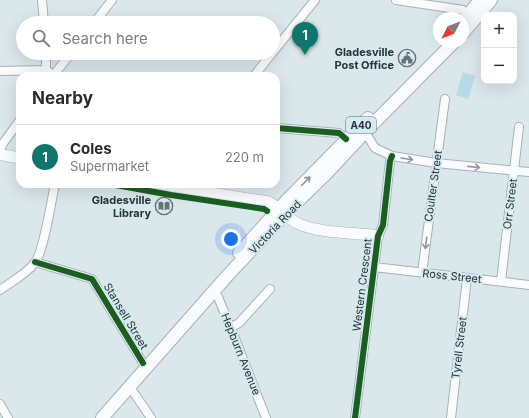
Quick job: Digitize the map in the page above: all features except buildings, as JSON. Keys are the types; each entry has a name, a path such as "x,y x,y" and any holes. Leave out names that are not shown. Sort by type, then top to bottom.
{"highway":[{"path":"470,18 480,0"},
{"path":"470,18 491,0"},
{"name":"Victoria Road","path":"102,418 346,139 438,48"},
{"name":"Victoria Road","path":"94,418 206,290 282,212 327,173 365,132 448,48"}],"main road":[{"path":"1,153 16,157"},
{"path":"179,188 269,202 297,223 312,228 378,236"}],"street":[{"path":"42,0 43,16"},
{"path":"99,16 112,0"},
{"path":"280,43 315,0"},
{"path":"396,0 463,10 470,18"},
{"path":"46,60 46,70"},
{"path":"57,72 66,60"},
{"path":"257,72 267,60"},
{"path":"0,71 46,70 49,72"},
{"name":"Coulter Street","path":"422,273 445,98"},
{"path":"1,153 4,142 16,126"},
{"name":"Orr Street","path":"501,281 519,127"},
{"path":"280,128 339,133 346,139"},
{"path":"365,132 376,148 392,156 436,163 529,172"},
{"name":"Western Crescent","path":"355,418 378,236 383,225 390,161 392,156"},
{"path":"0,290 19,277 35,262 41,249 54,188"},
{"name":"Stansell Street","path":"35,262 92,279 143,363"},
{"name":"Ross Street","path":"374,267 529,285"},
{"name":"Tyrell Street","path":"451,418 467,278"},
{"path":"230,328 239,323 270,289"},
{"name":"Hepburn Avenue","path":"214,291 218,297 266,418"},
{"path":"130,387 151,418"},
{"path":"0,404 8,418"}],"shaded area":[{"path":"463,72 475,76 468,99 456,95"}],"cycle path":[{"path":"280,128 339,133 346,139"},
{"path":"355,418 378,236 383,225 390,161 392,156"},
{"path":"132,188 264,209 267,211"},
{"path":"35,262 92,279 143,363"}],"place":[{"name":"Coles","path":"305,55"},
{"name":"Gladesville Post Office","path":"407,58"},
{"name":"Gladesville Library","path":"164,206"}]}
